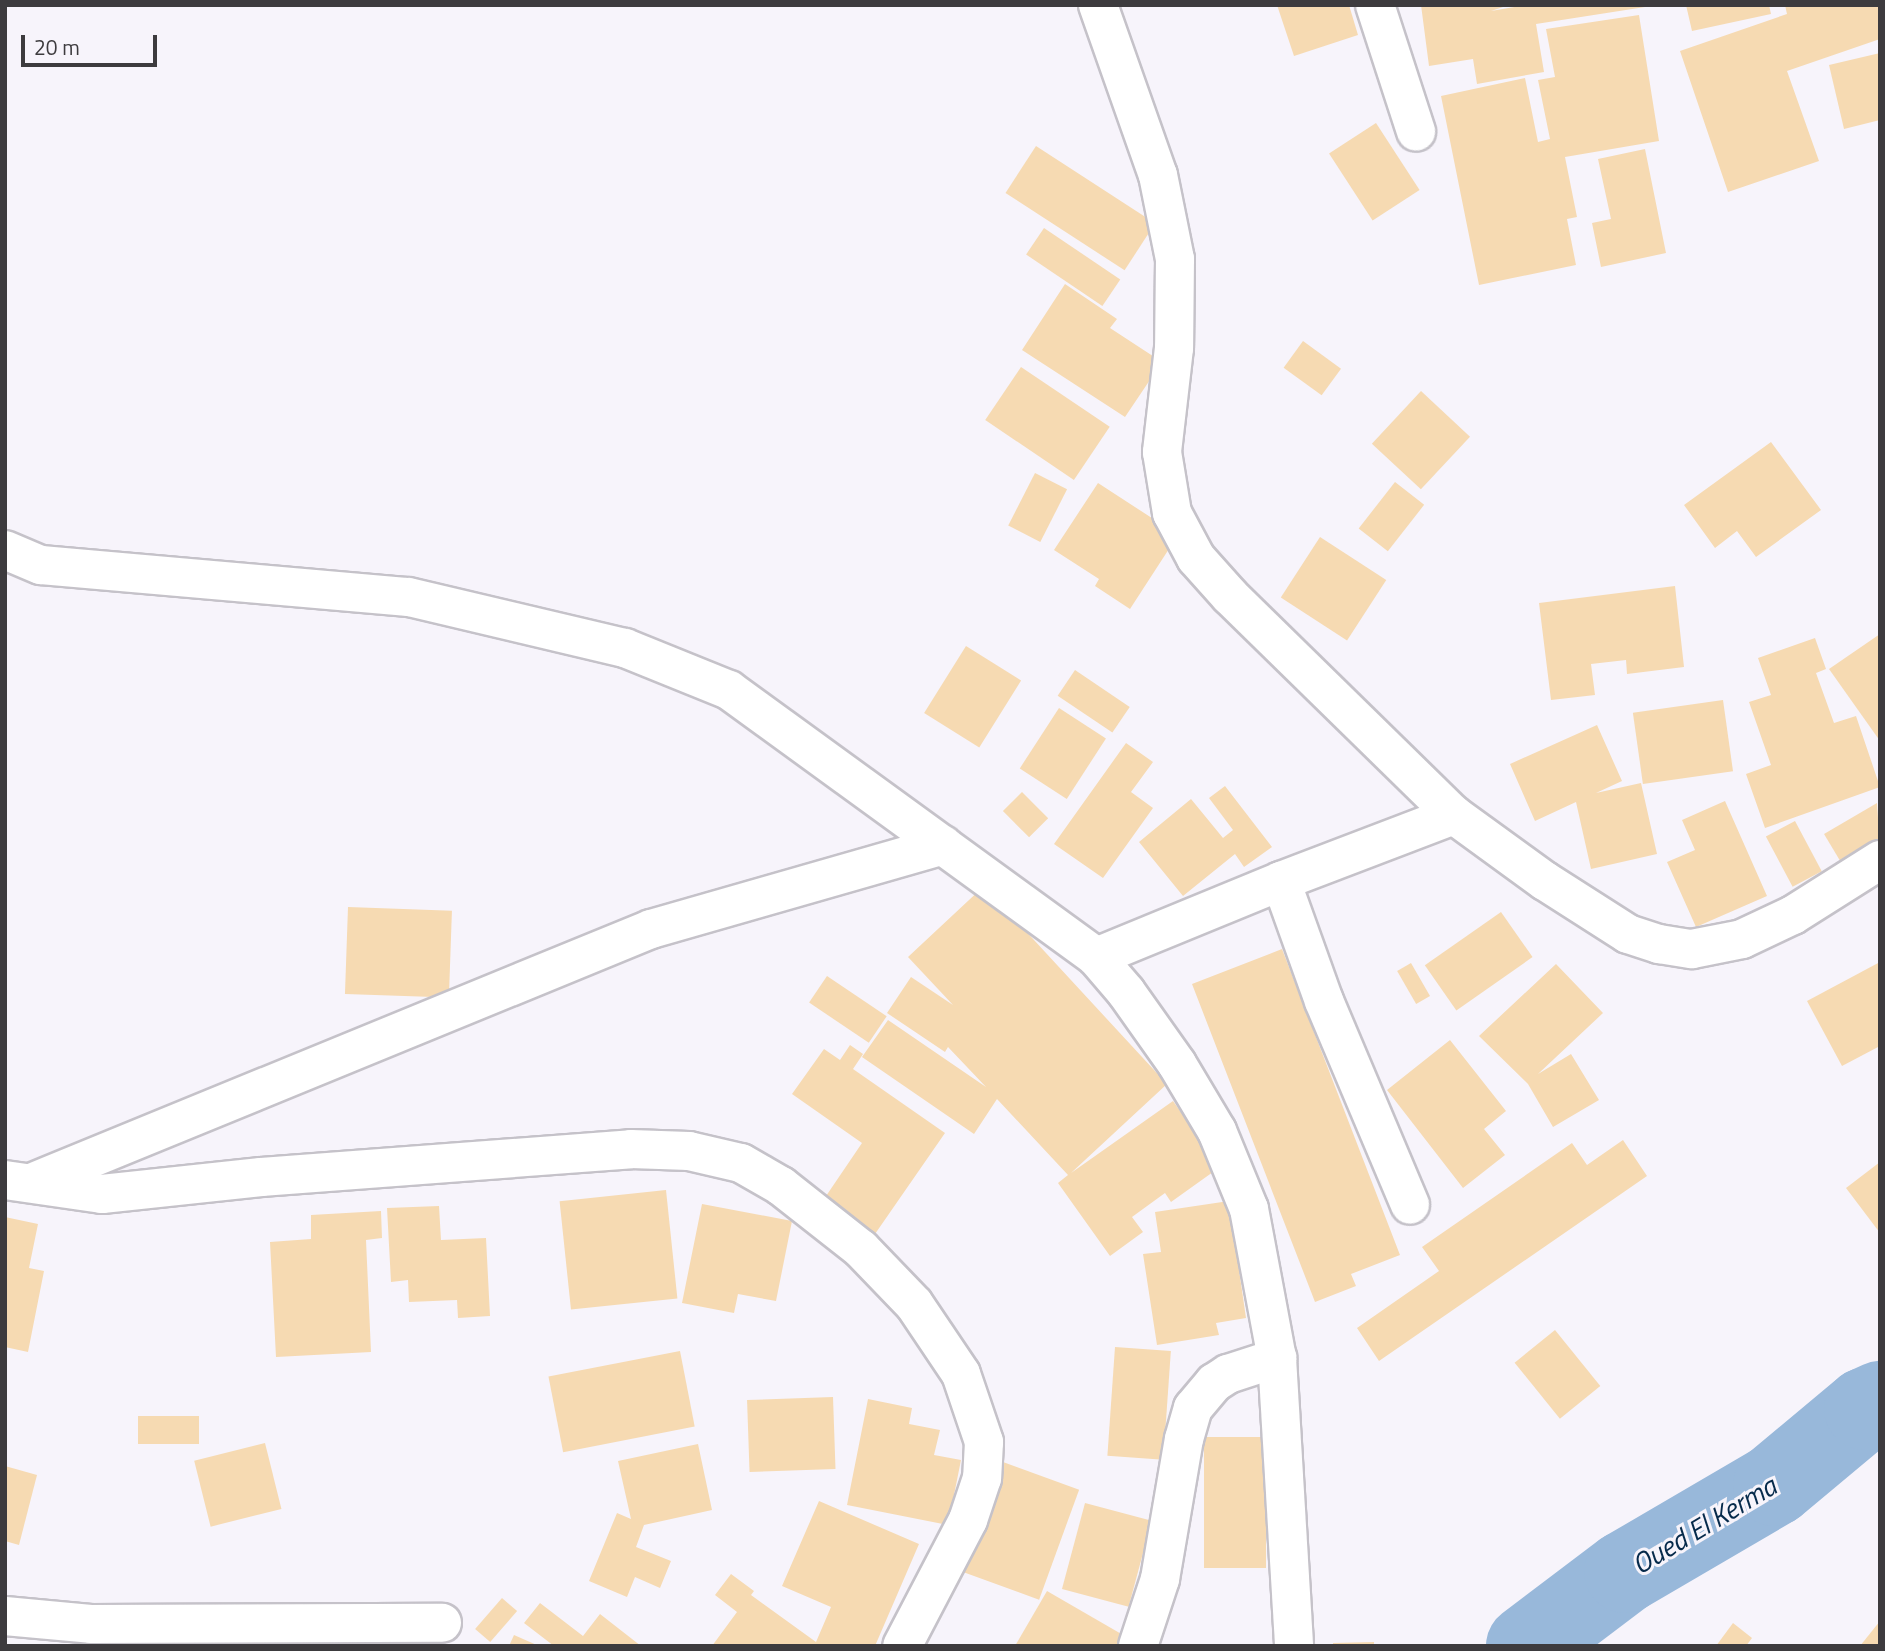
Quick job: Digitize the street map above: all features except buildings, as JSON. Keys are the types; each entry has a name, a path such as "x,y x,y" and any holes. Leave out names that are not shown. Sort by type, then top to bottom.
{"street":[{"path":"1098,5 1158,175 1175,259 1174,348 1162,452 1172,513 1196,558 1230,596 1454,815 1545,881 1628,934 1659,944 1692,949 1742,939 1767,928 1880,860"},
{"path":"1375,5 1416,131"},
{"path":"5,550 41,565 409,597 625,648 729,690 1096,957 1126,992 1217,1131 1249,1209 1277,1358 1294,1646"},
{"path":"1096,957 1281,881 1454,815"},
{"path":"15,1183 651,929 943,845"},
{"path":"1281,881 1324,1001 1410,1205"},
{"path":"15,1183 102,1194 261,1177 631,1149 689,1151 741,1163 781,1186 862,1249 914,1304 961,1374 981,1430 984,1441 982,1478 968,1520 902,1646"},
{"path":"1139,1646 1160,1579 1187,1423 1193,1408 1202,1394 1228,1374 1277,1358"},
{"path":"5,1616 91,1624 442,1623"}],"waterway":[{"name":"Oued El Kerma","path":"1527,1646 1625,1572 1774,1485 1865,1409 1880,1402"}]}
